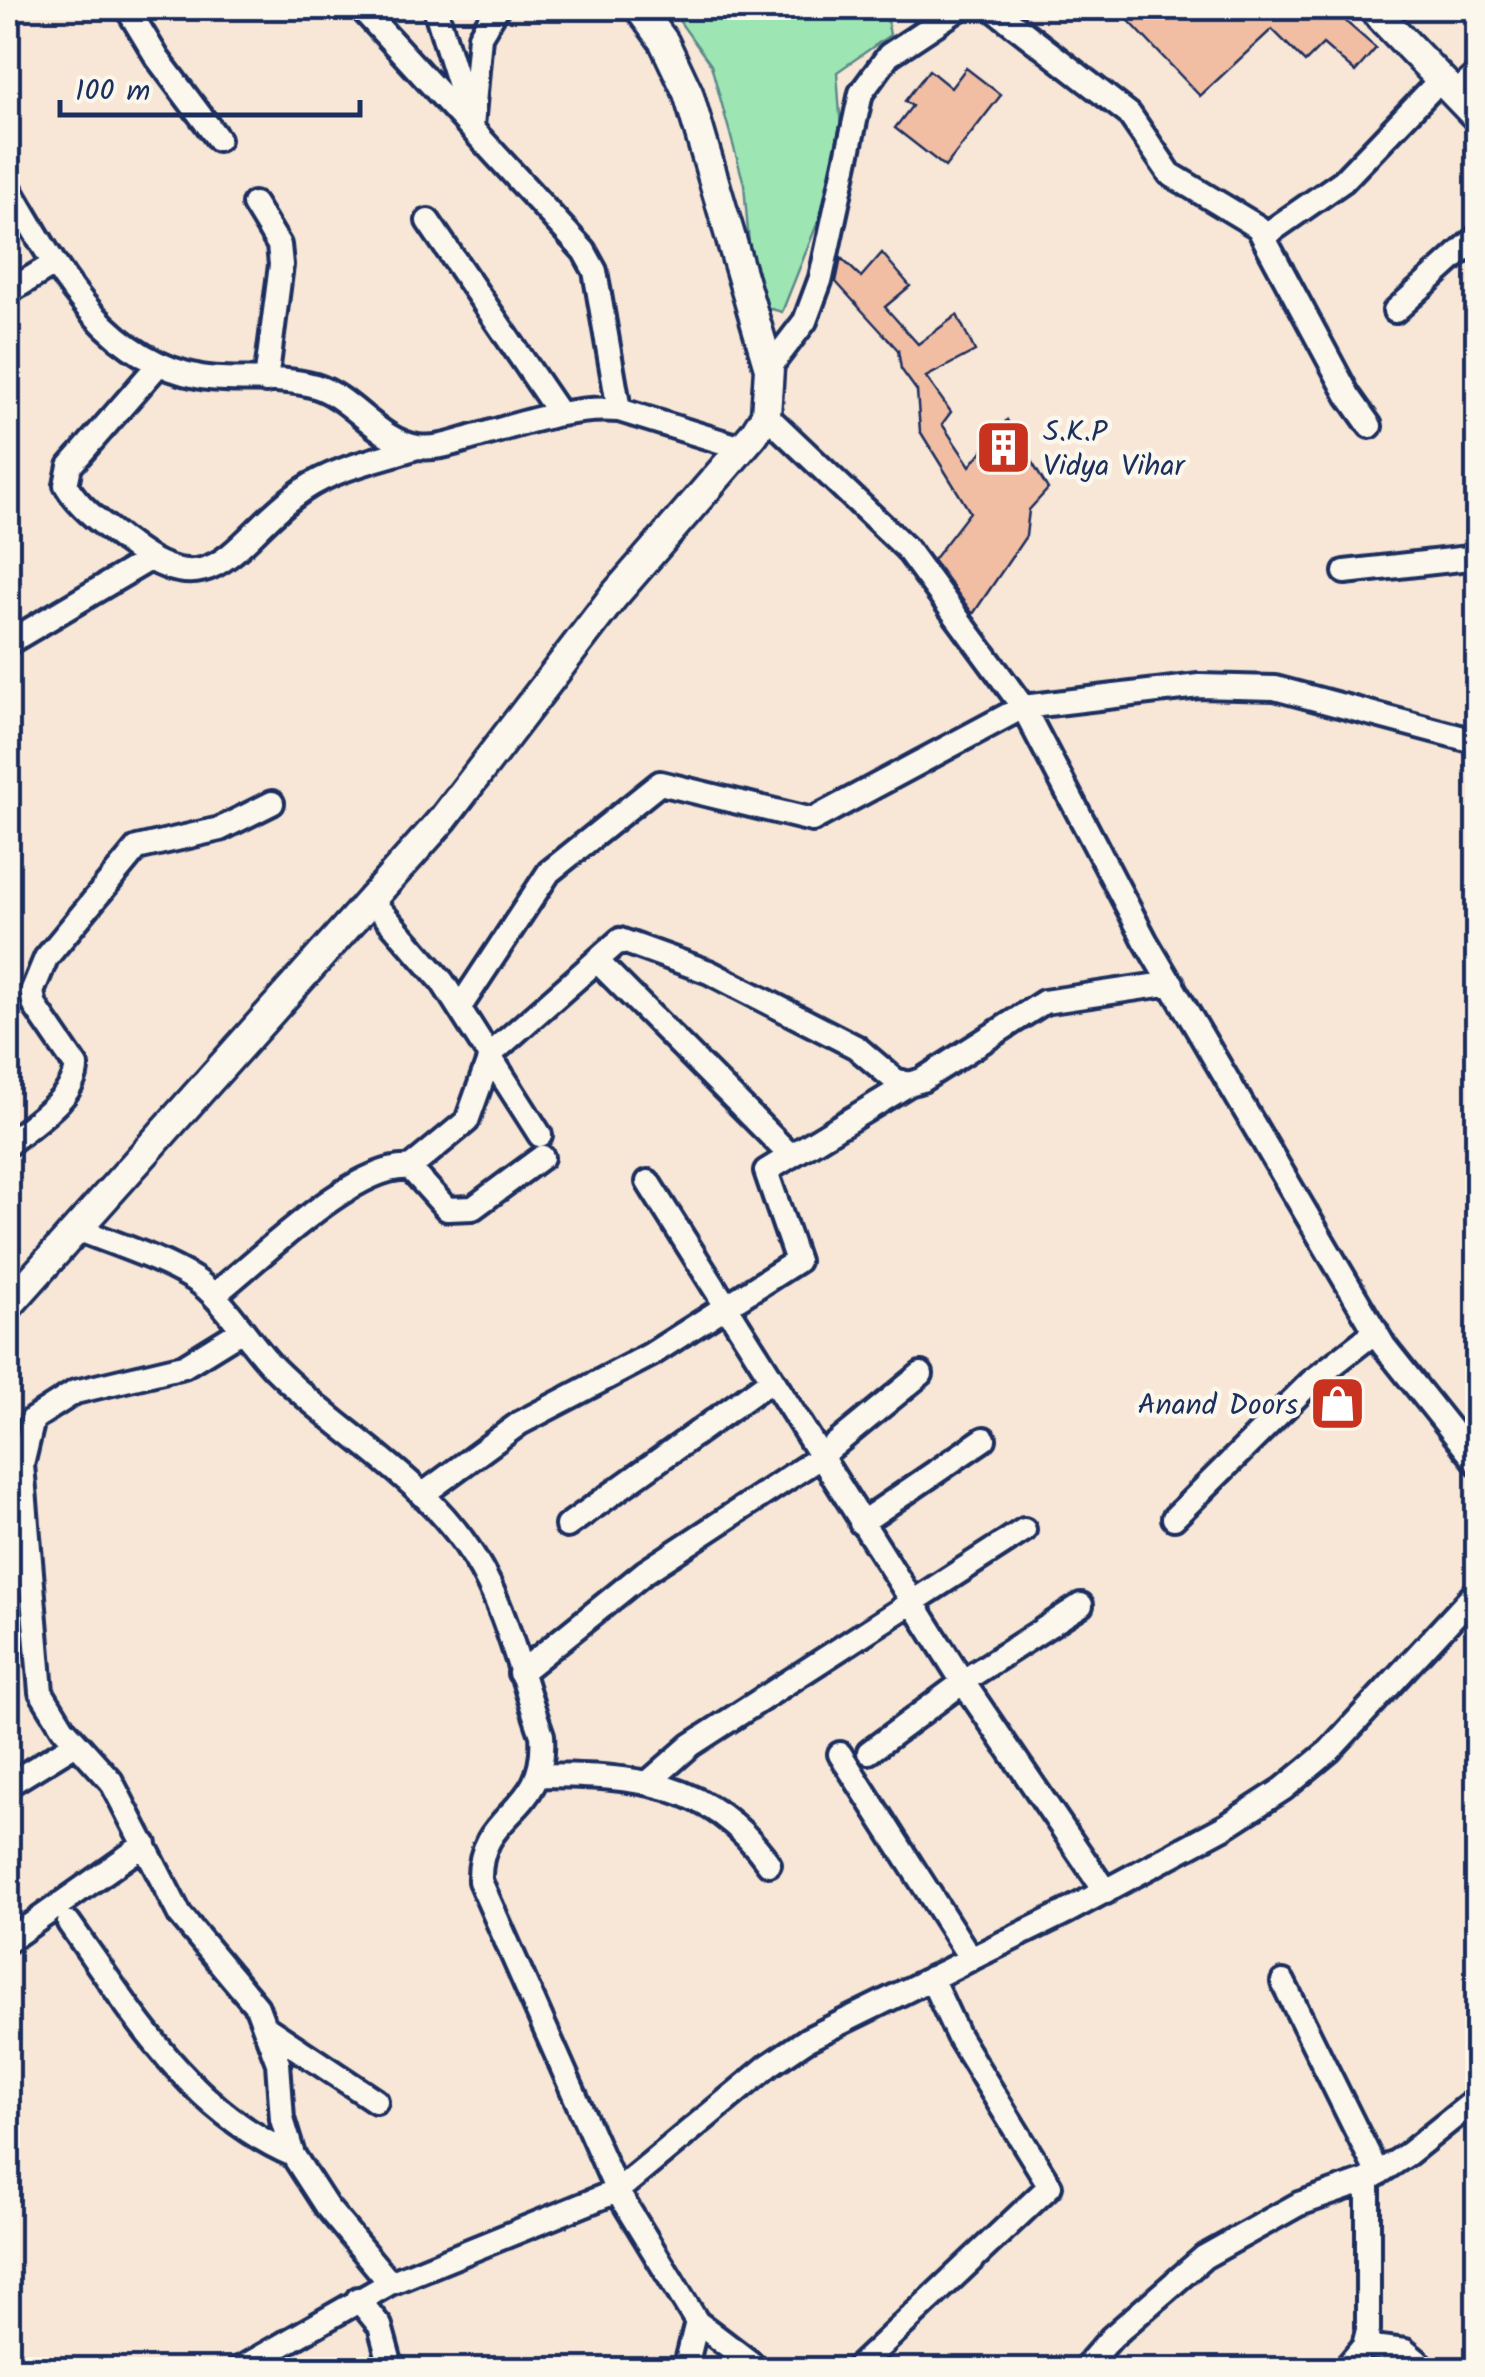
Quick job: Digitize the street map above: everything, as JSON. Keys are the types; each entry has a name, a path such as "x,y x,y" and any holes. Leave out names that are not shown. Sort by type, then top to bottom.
{"main road":[{"path":"8,1306 372,900 492,758 612,597 766,415 769,368 688,93 664,42 638,8"},
{"path":"1372,8 1478,118"}],"street":[{"path":"127,8 158,59 218,139"},
{"path":"361,8 584,251 594,271 619,410"},
{"path":"435,8 472,127"},
{"path":"472,127 480,36 497,8"},
{"path":"769,368 805,321 821,278 861,93 889,54 960,8"},
{"path":"992,8 1129,114 1170,174 1245,216 1264,236 1348,394 1370,426"},
{"path":"1264,236 1343,181 1448,86 1478,73"},
{"path":"8,186 86,309 119,340 160,364 201,377 314,386 338,397 377,430 417,447"},
{"path":"254,204 279,245 281,265 266,381"},
{"path":"428,221 559,414"},
{"path":"1395,311 1478,236"},
{"path":"8,292 54,264"},
{"path":"160,364 70,466 66,485 76,502 148,560 189,574 233,553 302,490 417,447 443,446 559,414 619,410 742,448"},
{"path":"766,415 906,548 1024,708 1172,983 1376,1331 1410,1381 1478,1464"},
{"path":"1345,572 1478,557"},
{"path":"8,643 148,560"},
{"path":"460,1007 549,872 660,784 812,820 1024,708 1232,684 1275,688 1478,742"},
{"path":"8,1144 69,1090 76,1076 76,1066 35,1006 32,992 46,958 137,848 220,829 272,803"},
{"path":"372,900 460,1007 491,1054 541,1146 472,1208 446,1208 410,1168"},
{"path":"215,1294 346,1191 394,1167 410,1168 467,1121 491,1054 620,940 709,972 856,1047 896,1080 909,1084"},
{"path":"597,961 789,1154"},
{"path":"422,1495 520,1423 650,1355 798,1261 766,1171 789,1154 922,1080 1044,1002 1172,983"},
{"path":"648,1182 963,1682 1106,1892"},
{"path":"75,1228 172,1268 215,1294 240,1332 278,1372 422,1495 472,1554 489,1583 542,1735 541,1775 530,1796 486,1844 480,1881 617,2191 697,2322 760,2370"},
{"path":"1174,1518 1311,1382 1376,1331"},
{"path":"240,1332 184,1366 75,1392 33,1419 22,1465 36,1669 48,1706 112,1781 145,1844 165,1894 194,1936 256,2007 278,2063 282,2119 293,2155 326,2206 390,2283"},
{"path":"520,1673 645,1572 820,1457 921,1374"},
{"path":"567,1526 771,1380"},
{"path":"861,1523 984,1439"},
{"path":"650,1780 691,1745 1024,1530"},
{"path":"238,2370 390,2283 617,2191 782,2057 1106,1892 1283,1789 1329,1751 1478,1590"},
{"path":"868,1752 963,1682 1081,1606"},
{"path":"8,1784 76,1742"},
{"path":"840,1754 971,1959"},
{"path":"541,1775 650,1780 695,1800 738,1829 769,1864"},
{"path":"8,1940 145,1844"},
{"path":"69,1923 176,2069 241,2128 293,2155"},
{"path":"855,2370 1050,2186 968,2053 932,1978"},
{"path":"1283,1982 1373,2177 1369,2310 1364,2346 1344,2370"},
{"path":"268,2030 376,2101"},
{"path":"1082,2370 1126,2324 1204,2257 1299,2204 1373,2177 1478,2098"},
{"path":"358,2299 380,2326 392,2370"},
{"path":"684,2370 697,2322"},
{"path":"1364,2346 1405,2351 1417,2356 1428,2370"}],"green space":[{"path":"670,8 885,8 890,35 837,72 843,159 782,312 754,304 744,184 711,65"}],"building":[{"path":"1117,8 1338,8 1348,18 1345,21 1376,48 1355,72 1323,44 1305,62 1272,29 1200,96"},
{"path":"966,68 1001,95 945,167 895,128 912,106 905,101 929,70 951,88"},
{"name":"S.K.P Vidya Vihar","path":"882,253 910,286 885,307 918,344 957,315 975,351 926,377 951,412 942,424 970,466 1007,420 1048,489 1029,510 1026,536 973,614 933,560 970,512 920,431 917,391 901,369 898,350 836,282 841,258 861,277"}],"place":[{"name":"S.K.P Vidya Vihar","path":"1004,448"},
{"name":"Anand Doors","path":"1337,1404"}]}
